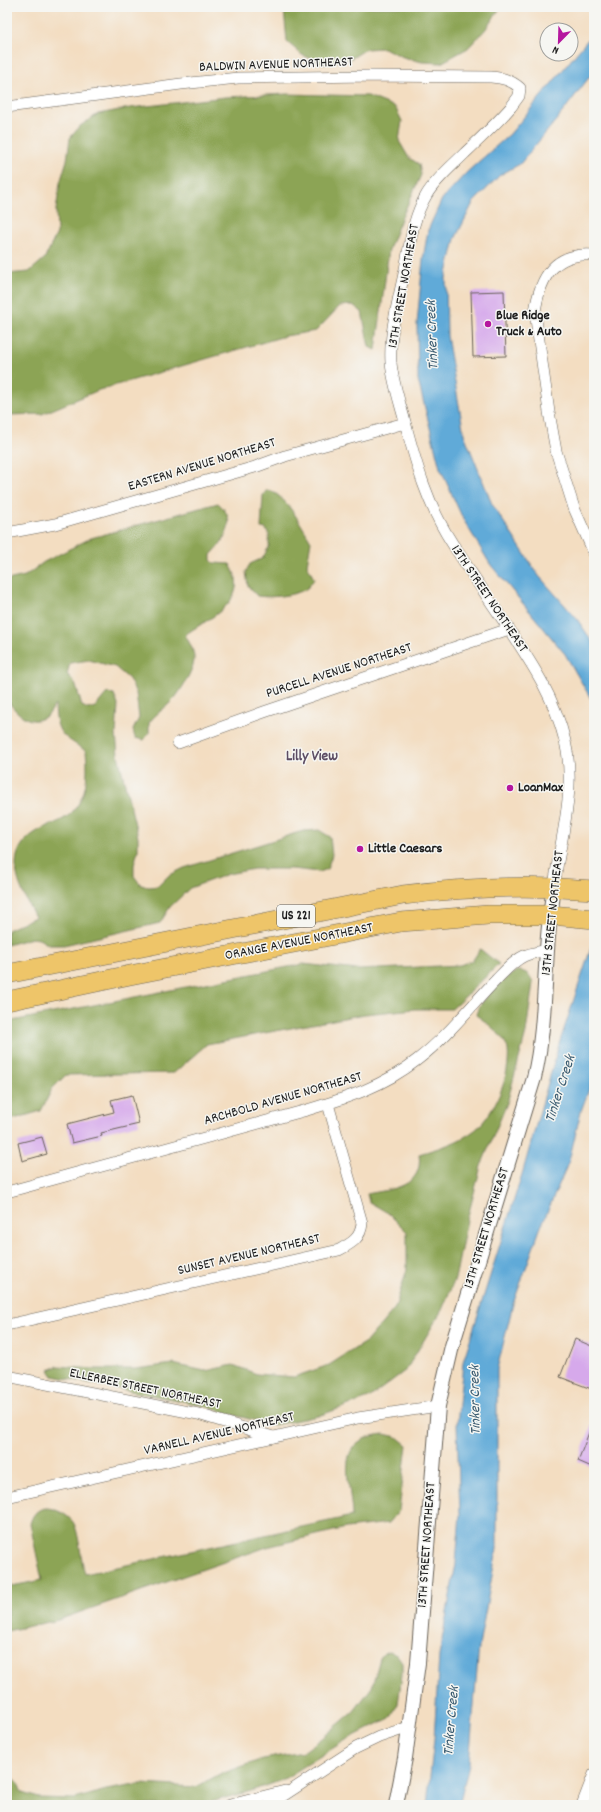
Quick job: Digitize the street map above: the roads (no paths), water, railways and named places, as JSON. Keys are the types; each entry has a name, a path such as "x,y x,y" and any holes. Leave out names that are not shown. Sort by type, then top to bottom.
{"highway":[{"name":"ORANGE AVENUE NORTHEAST","path":"7,974 403,895 466,889 554,887 591,890"},
{"name":"ORANGE AVENUE NORTHEAST","path":"7,1002 130,975 401,922 488,915 551,915 586,918"}],"street":[{"name":"BALDWIN AVENUE NORTHEAST","path":"7,107 238,78 368,76 491,77 508,80 520,88"},
{"name":"13TH STREET NORTHEAST","path":"396,1805 409,1727 422,1614 432,1457 438,1406 452,1346 540,1055 545,1011 547,950 557,858 568,804 570,781 569,762 565,742 555,710 542,680 450,540 437,516 423,484 405,423 391,362 397,311 416,217 427,194 441,176 493,127 511,107 519,96 520,88"},
{"path":"594,255 581,254 569,257 560,261 549,271 542,284 536,312 548,404 556,451 574,508 594,553"},
{"name":"EASTERN AVENUE NORTHEAST","path":"7,533 55,524 255,467 285,456 405,423"},
{"name":"PURCELL AVENUE NORTHEAST","path":"178,743 264,712 509,629"},
{"name":"ARCHBOLD AVENUE NORTHEAST","path":"7,1192 354,1096 374,1087 412,1064 442,1038 509,967 523,957 547,950"},
{"name":"SUNSET AVENUE NORTHEAST","path":"7,1325 332,1251 352,1243 359,1236 362,1223 328,1104"},
{"name":"ELLERBEE STREET NORTHEAST","path":"7,1376 198,1414 275,1437"},
{"name":"VARNELL AVENUE NORTHEAST","path":"7,1497 358,1418 438,1406"},
{"path":"269,1805 356,1748 379,1737 409,1727"},
{"path":"582,1805 594,1774"},
{"path":"230,1805 291,1790"}],"water":[{"name":"Tinker Creek","path":"594,32 594,71 520,164 500,175 473,203 455,239 446,278 447,336 464,434 492,504 539,576 577,619 594,644 594,704 565,654 490,564 463,519 440,468 418,380 417,324 423,259 428,230 442,199 467,172 510,134 569,62 579,62 579,50"},
{"name":"Tinker Creek","path":"594,939 594,1076 581,1111 569,1161 540,1229 513,1304 497,1369 497,1549 479,1646 469,1764 459,1805 427,1805 434,1739 439,1656 456,1563 460,1514 457,1425 463,1362 523,1171 559,1044"}],"place":[{"name":"Blue Ridge Truck & Auto","path":"488,324"},
{"name":"LoanMax","path":"510,788"},
{"name":"Little Caesars","path":"360,849"}],"district":[{"name":"Lilly View","path":"312,757"}]}
